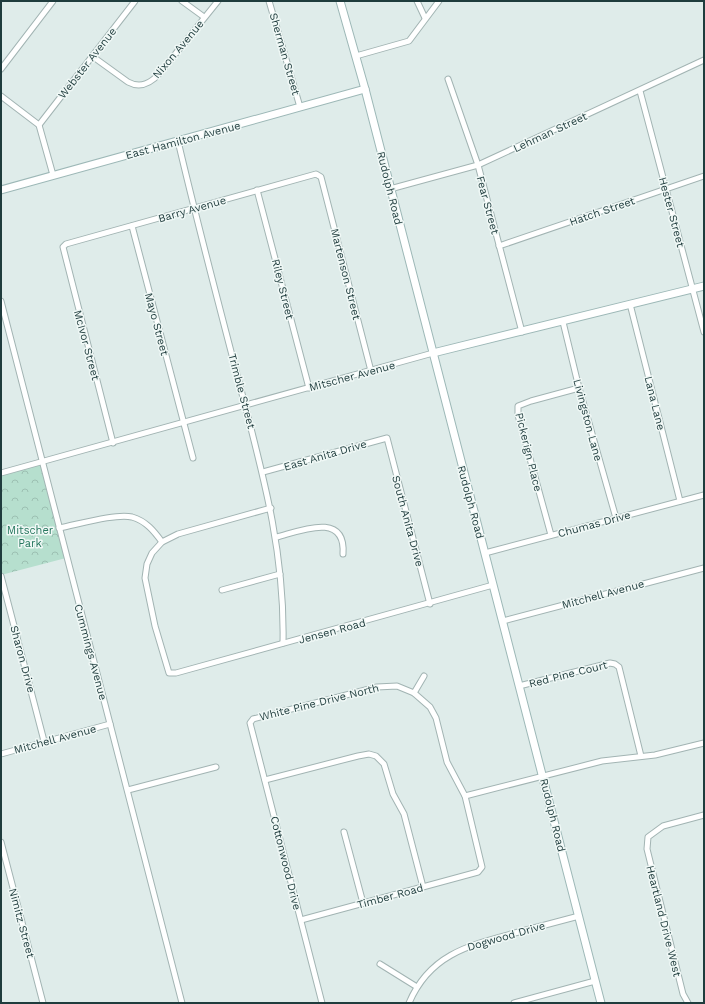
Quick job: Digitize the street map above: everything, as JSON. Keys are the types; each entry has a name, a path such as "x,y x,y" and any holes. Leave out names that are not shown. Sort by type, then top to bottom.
{"street":[{"path":"1,69 53,1"},
{"name":"Webster Avenue","path":"39,125 135,1"},
{"path":"182,1 204,18"},
{"name":"Nixon Avenue","path":"92,56 128,82 135,85 149,83 160,73 218,1"},
{"name":"Sherman Street","path":"270,1 300,107"},
{"name":"Rudolph Road","path":"340,1 365,88 601,1003"},
{"path":"417,1 425,18"},
{"path":"356,56 409,41 439,1"},
{"name":"Lehman Street","path":"390,189 478,165 704,60"},
{"name":"Fear Street","path":"448,79 478,165 522,332"},
{"name":"East Hamilton Avenue","path":"1,190 365,88"},
{"name":"Hester Street","path":"640,91 704,332"},
{"path":"1,96 39,125 53,175"},
{"name":"Trimble Street","path":"178,141 271,508 280,574 283,644"},
{"name":"Barry Avenue","path":"62,247 66,244 316,174 321,178"},
{"name":"Hatch Street","path":"499,246 704,176"},
{"name":"Martenson Street","path":"321,178 371,371"},
{"name":"Riley Street","path":"257,190 308,388"},
{"name":"Mayo Street","path":"132,226 193,458"},
{"name":"McIvor Street","path":"62,247 113,443"},
{"name":"Mitscher Avenue","path":"1,473 433,353 704,286"},
{"name":"Cummings Avenue","path":"1,301 182,1003"},
{"name":"Lana Lane","path":"630,304 680,502"},
{"name":"Livingston Lane","path":"563,322 579,388 616,518"},
{"name":"Pickerign Place","path":"551,535 518,415 518,406 579,388"},
{"name":"East Anita Drive","path":"263,472 387,438"},
{"name":"South Anita Drive","path":"387,438 430,604"},
{"name":"Chumas Drive","path":"485,553 704,495"},
{"path":"59,528 115,518 130,517 141,521 152,529 162,542 178,534 271,508"},
{"path":"276,537 318,527 327,527 338,532 342,539 343,554"},
{"name":"Jensen Road","path":"162,542 152,552 147,564 145,578 155,626 169,673 176,673 283,644 430,604 493,585"},
{"name":"Mitchell Avenue","path":"503,621 704,568"},
{"path":"222,590 280,574"},
{"name":"Sharon Drive","path":"1,576 44,741"},
{"name":"Red Pine Court","path":"519,686 610,663 615,664 619,667 641,756"},
{"path":"424,676 414,693 430,707 436,718 447,762 465,796 602,761 668,753 704,743"},
{"name":"White Pine Drive North","path":"250,723 253,719 377,687 397,686 414,693"},
{"name":"Cottonwood Drive","path":"250,723 322,1003"},
{"name":"Mitchell Avenue","path":"1,754 110,724"},
{"path":"265,780 358,756 369,754 376,756 384,764 393,794 404,814 423,887"},
{"path":"128,790 216,766"},
{"name":"Timber Road","path":"301,920 478,872 482,867 465,796"},
{"name":"Heartland Drive West","path":"688,1003 683,994 649,862 647,849 648,837 654,831 663,826 704,815"},
{"path":"344,832 363,903"},
{"name":"Nimitz Street","path":"1,842 43,1003"},
{"name":"Dogwood Drive","path":"409,1003 417,987 431,970 445,958 471,945 579,916"},
{"path":"380,964 417,987"},
{"path":"514,1003 595,981"}],"green space":[{"name":"Mitscher Park","path":"42,461 66,558 1,575 1,473"}]}
